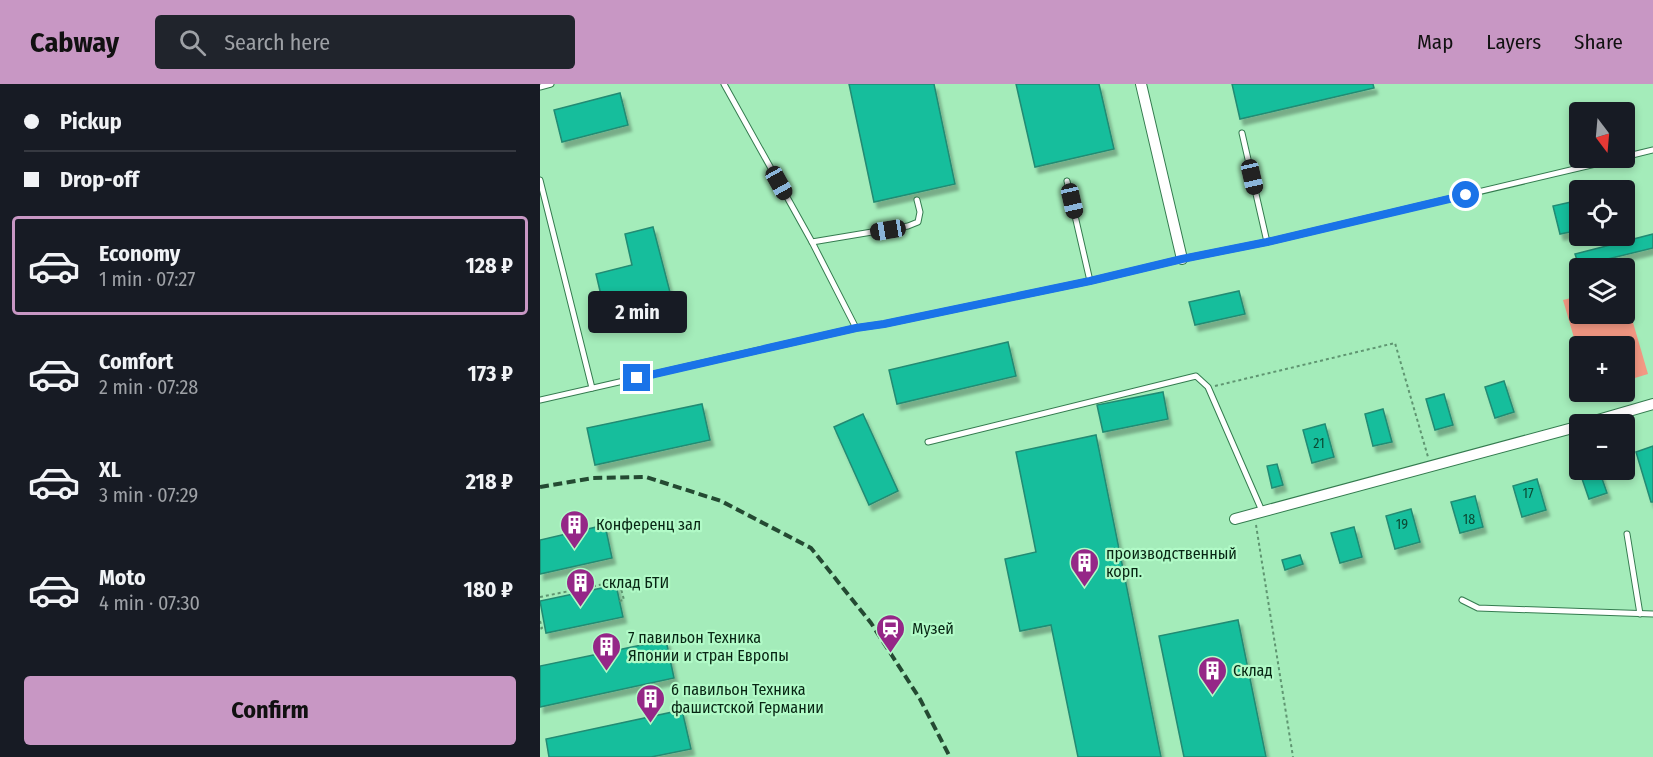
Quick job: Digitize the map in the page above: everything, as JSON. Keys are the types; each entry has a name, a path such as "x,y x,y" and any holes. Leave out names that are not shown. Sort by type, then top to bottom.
{"street":[{"path":"1142,84 1182,259"},
{"path":"1618,414 1653,404"},
{"path":"1235,519 1569,429"}],"lane":[{"path":"540,87 551,84"},
{"path":"724,84 812,242 856,328"},
{"path":"1242,133 1267,242"},
{"path":"1635,154 1653,150"},
{"path":"540,400 856,328 1090,281 1267,242 1577,168"},
{"path":"540,180 592,388"},
{"path":"1067,181 1090,281"},
{"path":"812,242 908,226 918,222 920,212 917,200"},
{"path":"928,442 1197,376 1208,387 1258,512"},
{"path":"1627,534 1640,614"},
{"path":"1462,600 1478,608 1653,614"}],"path":[{"path":"1208,387 1395,343 1430,466"},
{"path":"1258,512 1293,757"},
{"path":"540,597 619,581 624,600 620,601"},
{"path":"540,621 542,628 540,629"}],"shaded area":[{"path":"1569,298 1569,321 1563,300"},
{"path":"1570,324 1633,324 1648,374 1635,378 1635,336 1573,336"}],"building":[{"path":"849,84 934,84 955,184 874,202"},
{"path":"1016,84 1099,84 1114,149 1035,167"},
{"path":"1232,84 1373,84 1374,88 1240,119"},
{"path":"620,93 628,125 562,142 554,110"},
{"path":"1569,202 1569,232 1560,234 1553,206"},
{"path":"653,227 671,296 605,312 596,274 632,265 625,234"},
{"path":"1653,234 1653,248 1612,258 1576,258 1575,254 1606,246 1635,246 1635,239"},
{"path":"1239,291 1245,314 1195,325 1189,302"},
{"path":"1008,342 1016,376 897,404 889,370"},
{"path":"1504,381 1514,412 1495,418 1485,387"},
{"path":"1163,392 1168,419 1103,432 1097,405"},
{"path":"1444,394 1453,425 1435,430 1426,399"},
{"path":"702,404 710,440 595,465 587,428"},
{"path":"1383,409 1392,442 1373,446 1365,414"},
{"path":"863,414 898,491 869,505 834,427"},
{"path":"1325,424 1334,457 1312,463 1303,430"},
{"name":"производственный корп.","path":"1096,435 1161,757 1078,757 1051,625 1020,631 1005,559 1036,552 1016,452"},
{"path":"1653,446 1653,502 1651,502 1636,452"},
{"path":"1277,464 1283,485 1272,488 1267,466"},
{"path":"1537,479 1546,510 1522,517 1513,486"},
{"path":"1582,480 1602,480 1607,493 1589,499"},
{"path":"1475,496 1483,527 1460,533 1451,502"},
{"path":"1411,509 1420,542 1395,549 1386,516"},
{"name":"Конференц зал","path":"605,525 612,558 540,574 540,540"},
{"path":"1354,527 1362,557 1340,563 1331,533"},
{"path":"1300,555 1303,564 1285,570 1282,560"},
{"name":"склад БТИ","path":"616,585 623,617 546,633 540,601"},
{"name":"Склад","path":"1238,620 1266,757 1184,757 1159,636"},
{"name":"7 павильон Техника Японии и стран Европы","path":"666,640 674,678 540,707 540,666"},
{"name":"6 павильон Техника фашистской Германии","path":"682,710 691,749 651,757 549,757 546,739"}],"railway":[{"path":"540,487 593,478 646,477 721,501 811,548 871,623 920,699 950,757"}],"place":[{"name":"Конференц зал","path":"575,550"},
{"name":"производственный корп.","path":"1085,588"},
{"name":"склад БТИ","path":"581,608"},
{"name":"Музей","path":"891,654"},
{"name":"7 павильон Техника Японии и стран Европы","path":"607,672"},
{"name":"Склад","path":"1212,696"},
{"name":"6 павильон Техника фашистской Германии","path":"650,724"}],"route":[{"path":"637,378 856,328 1090,281 1267,242 1466,195"}]}
